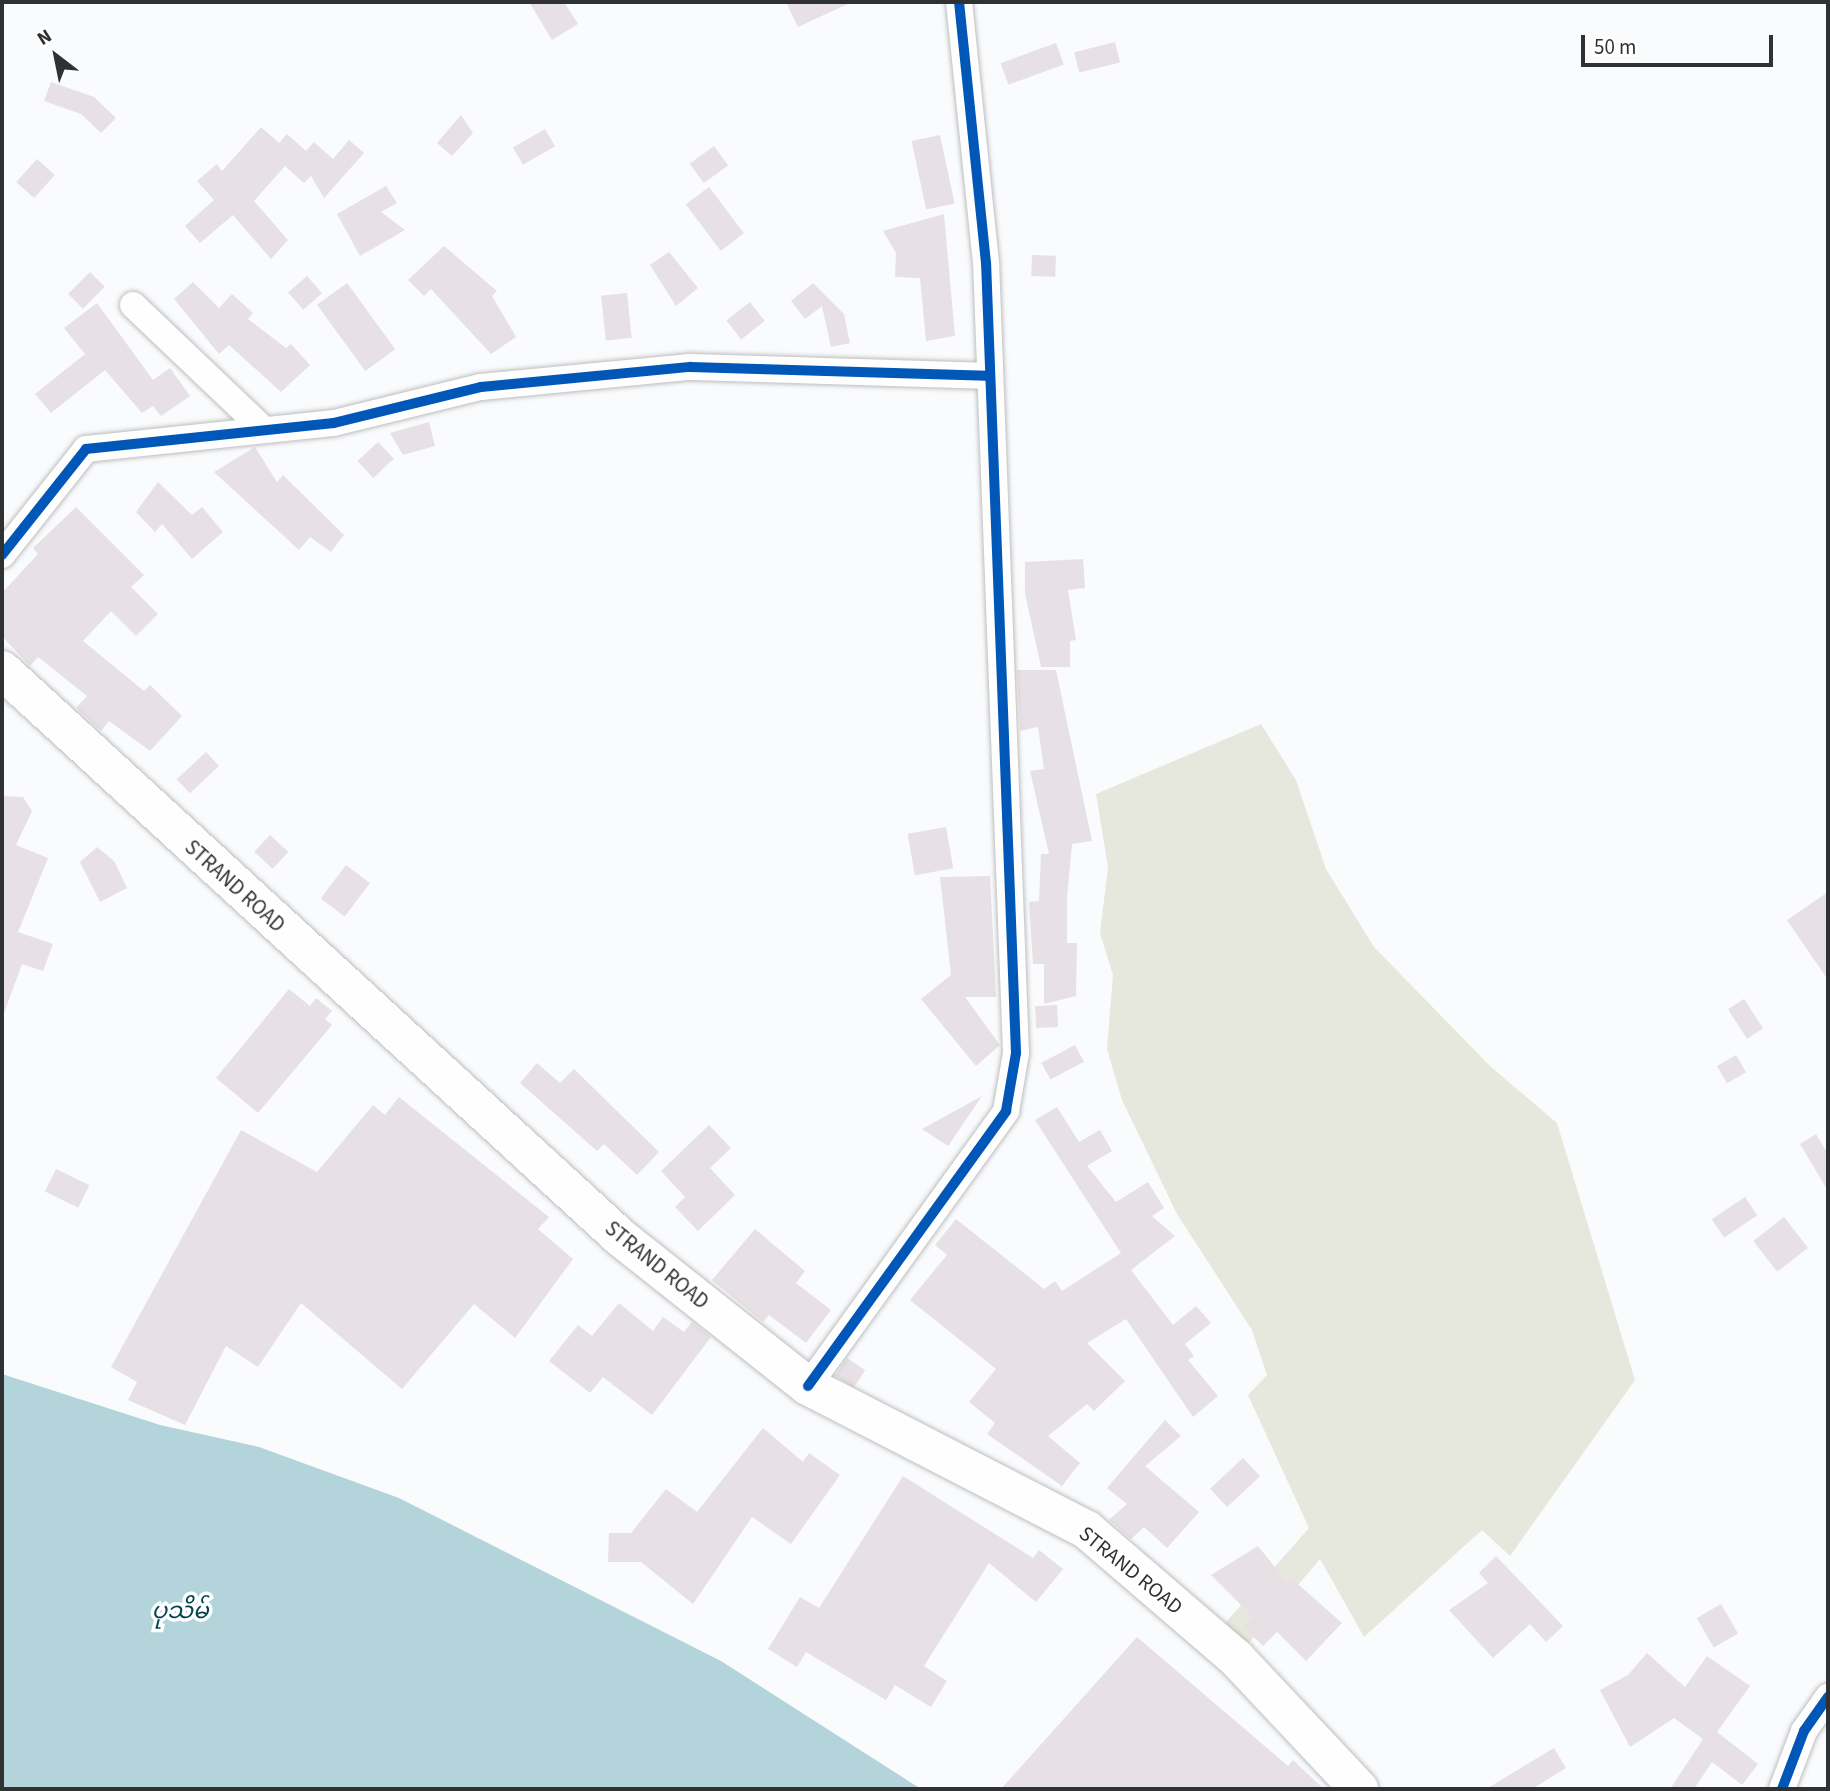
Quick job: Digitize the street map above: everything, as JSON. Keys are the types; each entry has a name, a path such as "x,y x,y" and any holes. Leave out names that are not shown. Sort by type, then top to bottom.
{"main road":[{"name":"STRAND ROAD","path":"2,670 621,1238 808,1386 1087,1530 1236,1658 1359,1789"}],"street":[{"path":"808,1386 1006,1111 1016,1053 987,376 986,263 959,2"},
{"path":"133,305 263,429"},
{"path":"2,555 86,449 334,423 481,387 690,367 987,376"},
{"path":"1782,1789 1804,1731 1828,1697"}],"shaded area":[{"path":"1261,724 1296,780 1326,869 1374,947 1491,1067 1557,1123 1635,1380 1510,1556 1482,1530 1364,1637 1320,1559 1236,1658 1212,1638 1309,1528 1248,1395 1267,1375 1252,1330 1177,1214 1122,1100 1107,1049 1113,975 1100,933 1108,867 1096,794"}],"water":[{"name":"ပုသိမ်","path":"2,1374 160,1425 259,1447 399,1498 721,1661 921,1789 2,1789"}],"building":[{"path":"529,2 564,2 578,24 552,40"},
{"path":"786,2 852,2 798,27"},
{"path":"1115,42 1120,62 1079,73 1074,52"},
{"path":"1056,43 1064,65 1008,85 1001,63"},
{"path":"51,82 94,97 116,118 101,133 81,114 44,101"},
{"path":"461,115 473,133 452,156 437,143"},
{"path":"261,127 279,143 287,134 306,151 314,142 333,159 349,140 364,153 324,198 311,176 304,183 285,166 254,201 288,240 271,259 233,215 200,243 185,226 214,200 197,181 217,164 222,171"},
{"path":"545,129 555,146 523,165 513,148"},
{"path":"940,135 955,203 926,209 912,141"},
{"path":"714,146 728,165 704,183 690,164"},
{"path":"37,159 55,175 34,198 16,182"},
{"path":"386,186 397,203 381,212 405,230 360,256 337,214"},
{"path":"709,187 744,233 721,251 686,204"},
{"path":"944,214 955,336 926,341 920,278 895,277 896,253 883,231"},
{"path":"444,246 497,291 492,296 516,337 491,354 431,289 424,296 408,280"},
{"path":"669,252 698,288 676,306 650,265"},
{"path":"1032,255 1056,256 1055,277 1031,276"},
{"path":"90,272 105,287 83,309 68,294"},
{"path":"307,276 322,293 303,310 288,292"},
{"path":"193,282 219,308 232,294 253,313 248,319 286,348 291,344 310,365 281,392 229,345 219,354 174,299"},
{"path":"347,283 395,349 365,371 317,305"},
{"path":"813,283 844,314 850,343 831,347 822,306 805,319 791,301"},
{"path":"627,293 632,338 606,340 601,296"},
{"path":"750,302 765,321 741,339 726,320"},
{"path":"97,303 153,380 170,368 190,396 161,416 153,406 142,413 105,370 51,413 35,394 85,354 64,328"},
{"path":"429,422 435,446 403,455 390,433"},
{"path":"378,442 394,459 373,478 358,461"},
{"path":"255,447 277,482 283,475 344,535 331,552 310,537 299,550 214,472"},
{"path":"158,482 192,515 202,507 223,532 192,559 162,524 155,532 136,512"},
{"path":"76,507 144,575 131,587 158,614 136,636 111,611 83,641 144,691 150,685 182,716 150,751 109,721 101,731 76,708 87,696 38,657 30,666 2,636 2,593 38,554 33,548"},
{"path":"1083,559 1085,588 1068,590 1076,640 1070,641 1070,667 1041,667 1025,593 1025,562"},
{"path":"1017,670 1056,670 1092,841 1072,844 1067,897 1067,943 1077,943 1076,996 1044,1004 1044,964 1033,964 1029,902 1039,901 1041,854 1049,854 1030,771 1044,769 1038,727 1020,731"},
{"path":"206,752 219,766 190,793 177,779"},
{"path":"2,796 23,797 32,811 16,845 48,858 18,932 53,944 43,971 22,964 4,1013"},
{"path":"946,827 953,868 915,875 908,834"},
{"path":"270,835 288,852 273,869 254,852"},
{"path":"97,847 114,861 127,888 100,902 80,862"},
{"path":"346,865 370,883 345,917 321,899"},
{"path":"990,876 996,997 965,997 1000,1045 976,1066 921,999 951,975 940,877"},
{"path":"1828,892 1828,980 1787,920"},
{"path":"289,989 310,1006 316,998 332,1011 325,1019 332,1025 258,1113 216,1078"},
{"path":"1744,999 1763,1028 1747,1039 1728,1009"},
{"path":"1057,1005 1058,1027 1036,1028 1035,1006"},
{"path":"1075,1045 1084,1062 1050,1080 1041,1063"},
{"path":"1736,1055 1746,1072 1727,1083 1717,1066"},
{"path":"537,1063 560,1083 574,1069 659,1152 637,1175 604,1144 597,1151 520,1083"},
{"path":"982,1096 948,1146 922,1129"},
{"path":"399,1097 549,1217 538,1229 573,1259 515,1338 474,1304 402,1389 301,1303 258,1367 226,1346 185,1425 128,1400 137,1382 111,1367 241,1130 317,1172 373,1105 385,1115"},
{"path":"1057,1107 1079,1142 1100,1130 1112,1151 1087,1166 1116,1202 1148,1182 1164,1208 1152,1216 1175,1236 1131,1270 1173,1325 1196,1306 1211,1323 1185,1344 1194,1356 1188,1360 1218,1396 1193,1417 1126,1319 1087,1343 1125,1381 1094,1411 1087,1404 1048,1436 1080,1463 1062,1486 987,1434 995,1423 969,1402 996,1369 910,1300 947,1255 935,1245 956,1219 1044,1289 1055,1281 1062,1291 1121,1253 1035,1120"},
{"path":"709,1125 731,1148 710,1168 735,1195 698,1231 675,1207 685,1197 661,1171"},
{"path":"1816,1134 1828,1154 1828,1191 1800,1144"},
{"path":"56,1169 89,1185 78,1208 45,1191"},
{"path":"1745,1197 1757,1215 1724,1238 1712,1219"},
{"path":"1784,1217 1808,1248 1777,1272 1753,1241"},
{"path":"755,1229 805,1271 796,1283 831,1310 806,1343 769,1315 763,1322 712,1280"},
{"path":"619,1303 653,1331 663,1317 684,1332 692,1322 711,1337 652,1415 603,1377 590,1393 549,1361 578,1325 592,1336"},
{"path":"847,1358 865,1370 853,1388 835,1375"},
{"path":"1165,1420 1181,1436 1145,1466 1199,1512 1167,1548 1144,1527 1131,1539 1109,1520 1127,1504 1107,1488"},
{"path":"763,1428 803,1462 809,1453 840,1475 791,1544 752,1517 693,1604 641,1562 608,1562 609,1533 631,1533 666,1489 697,1512"},
{"path":"1243,1458 1260,1476 1227,1507 1210,1489"},
{"path":"903,1476 1033,1558 1039,1550 1063,1569 1036,1602 989,1563 924,1666 947,1681 931,1707 895,1685 886,1700 806,1652 797,1667 768,1649 800,1597 819,1608"},
{"path":"1258,1546 1287,1582 1291,1578 1342,1623 1306,1661 1277,1632 1263,1646 1243,1627 1253,1617 1211,1575"},
{"path":"1496,1556 1563,1626 1546,1642 1530,1624 1493,1658 1449,1610 1488,1583 1479,1573"},
{"path":"1721,1604 1738,1633 1714,1647 1697,1618"},
{"path":"1137,1637 1288,1766 1293,1760 1324,1789 1001,1789"},
{"path":"1647,1653 1685,1687 1707,1656 1750,1686 1717,1732 1758,1764 1742,1785 1712,1762 1694,1789 1670,1789 1703,1739 1674,1718 1630,1747 1600,1690 1628,1675"},
{"path":"1554,1748 1566,1768 1532,1789 1486,1789"}],"cycle path":[{"path":"808,1386 1006,1111 1016,1053 986,263 959,2"},
{"path":"2,555 86,449 334,423 481,387 690,367 987,376"},
{"path":"1782,1789 1804,1731 1828,1697"}]}
